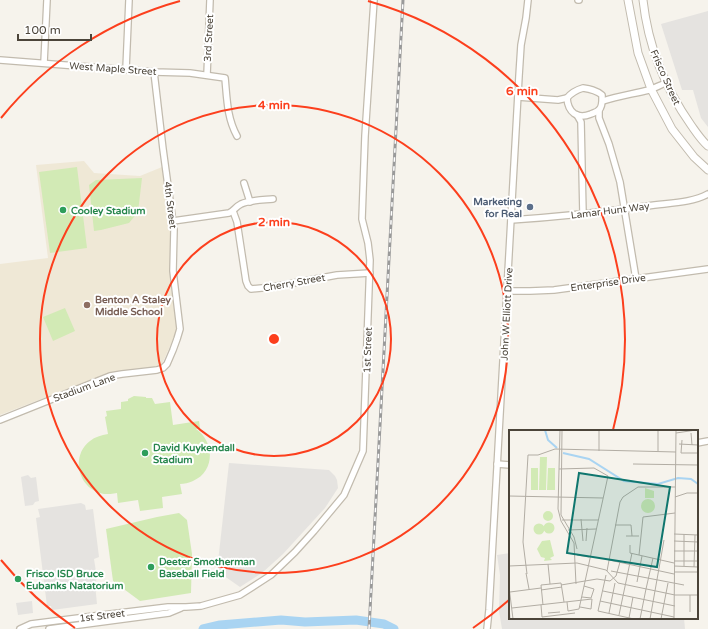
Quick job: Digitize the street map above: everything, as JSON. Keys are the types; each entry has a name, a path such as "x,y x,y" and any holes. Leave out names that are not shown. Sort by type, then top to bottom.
{"street":[{"path":"44,63 47,0"},
{"path":"126,69 129,0"},
{"name":"3rd Street","path":"207,75 210,0"},
{"name":"1st Street","path":"20,629 31,624 168,607 201,606 240,595 271,575 300,547 344,496 363,451 370,260 368,243 362,220 365,136 374,0"},
{"name":"John W Elliott Drive","path":"487,629 490,610 521,46 528,0"},
{"name":"Frisco Street","path":"628,0 638,53 651,89 672,129 694,157 708,170"},
{"name":"Frisco Street","path":"643,0 644,12 652,47 666,83 681,111 708,146"},
{"name":"West Maple Street","path":"0,60 154,72 190,73 225,78 229,115 232,127 237,136"},
{"name":"4th Street","path":"154,72 174,230 173,271 180,329 177,339"},
{"path":"602,98 628,95 651,89 666,83"},
{"path":"568,106 568,98 571,93 583,88 597,90 602,98 599,118 609,144 620,182 636,278"},
{"path":"518,97 558,100 568,98"},
{"path":"558,100 568,106 571,111 577,115 581,122 583,214"},
{"path":"577,115 589,114 599,110"},
{"path":"589,114 599,118"},
{"path":"581,122 589,114"},
{"path":"244,183 250,202"},
{"name":"Lamar Hunt Way","path":"511,220 583,214 688,201 701,198 708,194"},
{"path":"173,221 228,213 244,203 273,199"},
{"name":"Cherry Street","path":"233,211 237,222 246,281 248,286 251,288 272,287 337,275 370,273"},
{"name":"Enterprise Drive","path":"507,291 554,290 708,269"},
{"name":"Stadium Lane","path":"0,420 110,376 163,368 167,364 177,339"},
{"path":"698,443 708,441"},
{"path":"497,464 509,465"},
{"name":"1st Street","path":"49,629 169,612 186,607"},
{"path":"94,616 95,623"}],"shaded area":[{"path":"708,11 708,127 701,118 693,90 682,90 661,24"},
{"name":"Benton A Staley Middle School","path":"84,161 94,173 140,176 162,167 170,229 170,279 177,331 161,366 106,374 0,415 0,264 48,258 36,165"},
{"path":"229,463 329,470 337,480 338,488 325,508 283,554 262,573 240,587 217,571"},
{"path":"28,475 31,478 36,477 39,501 35,502 33,505 25,506 21,477"},
{"path":"81,503 85,505 86,510 93,509 99,557 94,559 97,578 95,584 97,604 52,610 51,606 47,606 36,518 40,517 38,509"},
{"path":"509,553 509,619 684,619 685,629 502,629 499,611 500,575 497,555"},
{"path":"32,601 33,613 18,615 16,603"}],"green space":[{"name":"Cooley Stadium","path":"77,167 87,248 50,253 39,172"},
{"path":"142,178 138,212 129,223 94,231 89,185 96,180"},
{"path":"65,308 75,331 53,341 43,317"},
{"name":"David Kuykendall Stadium","path":"134,396 152,398 155,404 170,402 173,425 199,421 200,428 196,429 207,441 210,456 209,464 205,471 200,477 193,481 180,484 182,494 162,497 163,508 140,511 138,500 118,503 117,493 104,494 95,491 88,486 80,472 80,455 84,447 94,438 108,434 105,417 107,416 106,411 121,409 121,402 128,401 128,399"},
{"name":"Deeter Smotherman Baseball Field","path":"179,513 187,520 192,554 191,593 140,601 113,581 106,529"}],"waterway":[{"path":"203,629 220,625 281,620 305,622 356,620 384,624 394,629"}],"railway":[{"path":"369,629 403,0"}],"place":[{"name":"Marketing for Real","path":"530,207"},
{"name":"Cooley Stadium","path":"63,210"},
{"name":"Benton A Staley Middle School","path":"87,305"},
{"name":"David Kuykendall Stadium","path":"145,453"},
{"name":"Deeter Smotherman Baseball Field","path":"151,567"},
{"name":"Frisco ISD Bruce Eubanks Natatorium","path":"18,579"}]}
